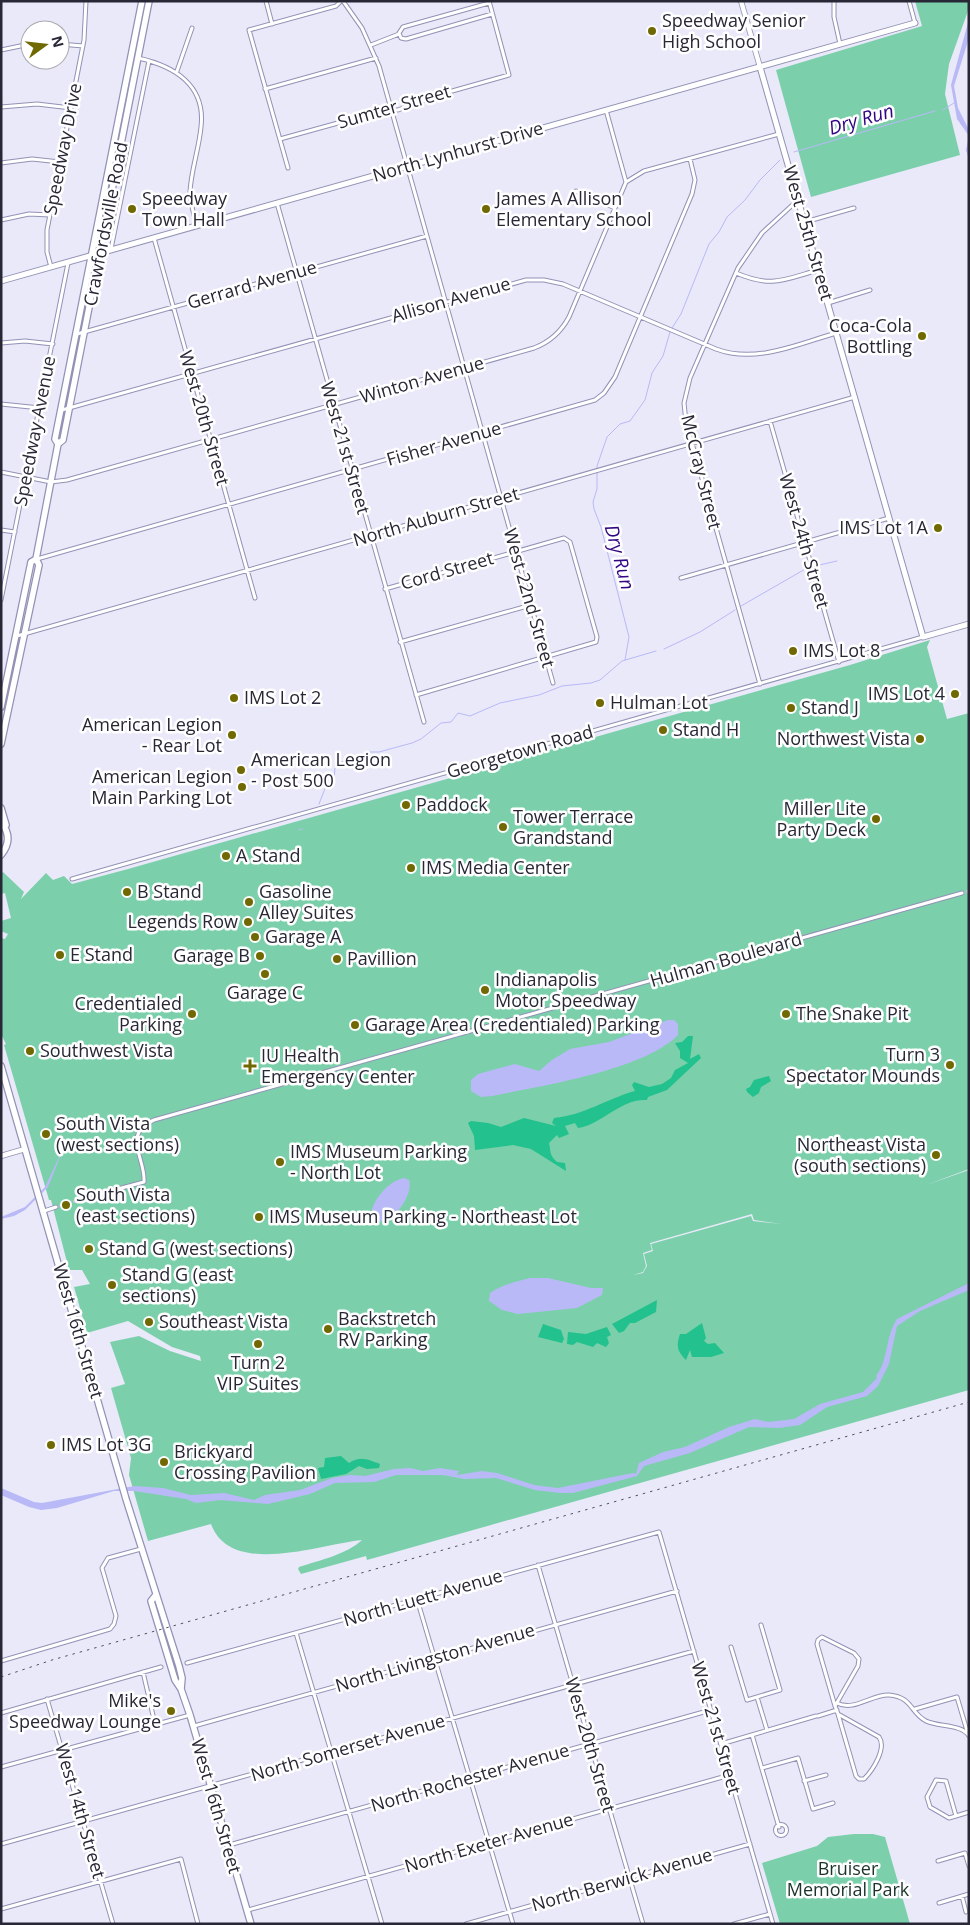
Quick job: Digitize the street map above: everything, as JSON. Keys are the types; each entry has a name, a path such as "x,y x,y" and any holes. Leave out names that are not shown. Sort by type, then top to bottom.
{"main road":[{"name":"Crawfordsville Road","path":"1,744 39,565 36,559 58,444 56,439 61,410 142,1"},
{"name":"Crawfordsville Road","path":"58,444 63,440 149,1"},
{"name":"North Lynhurst Drive","path":"1,281 915,23"},
{"name":"West 25th Street","path":"760,67 923,637"},
{"name":"Crawfordsville Road","path":"1,707 31,562 36,559"},
{"name":"Georgetown Road","path":"923,637 969,624"},
{"path":"1,808 8,832 8,845 1,855"},
{"path":"1,822 8,832"},
{"name":"West 16th Street","path":"1,1066 126,1499 155,1596 159,1599 179,1666 182,1678 181,1689 251,1924"}],"street":[{"name":"Speedway Drive","path":"51,267 46,244 83,46 86,1"},
{"path":"266,1 272,24"},
{"path":"288,168 249,30 336,6 342,1"},
{"name":"West 22nd Street","path":"342,1 358,21 376,58 553,683"},
{"name":"West 25th Street","path":"741,1 760,67"},
{"path":"834,1 834,17 840,44"},
{"path":"909,1 915,23"},
{"path":"371,45 399,34 403,27 489,2 492,14 406,39 399,34"},
{"name":"Sumter Street","path":"280,140 415,105 438,95 509,75 492,14"},
{"path":"177,72 192,28"},
{"path":"70,45 83,46"},
{"path":"1,50 20,46"},
{"path":"131,57 149,61 177,72 194,92 201,114 190,192 197,226"},
{"path":"265,89 376,58"},
{"name":"Crawfordsville Road","path":"111,250 149,61"},
{"path":"1,107 36,104 71,108"},
{"path":"606,110 626,182 640,173 780,134"},
{"path":"1,163 32,159 60,162"},
{"name":"Fisher Avenue","path":"36,559 582,405 598,398 615,377 694,191 694,174 690,159"},
{"name":"Winton Avenue","path":"51,482 66,480 464,368 534,348 550,340 565,324 626,182"},
{"path":"576,191 615,208"},
{"name":"McCray Street","path":"760,684 691,443 684,414 685,395 736,273 762,233 799,199"},
{"name":"West 21st Street","path":"277,203 351,471 424,722"},
{"path":"805,222 854,208"},
{"path":"1,220 28,214 50,215"},
{"name":"Gerrard Avenue","path":"76,334 427,236"},
{"name":"West 20th Street","path":"154,238 255,598"},
{"name":"Speedway Avenue","path":"1,600 2,587 15,532 69,262"},
{"path":"736,273 755,281 769,283 818,270"},
{"name":"Allison Avenue","path":"61,410 530,279 553,281 580,291 732,354 757,354 836,333"},
{"path":"828,303 870,290"},
{"path":"1,343 25,341 53,344"},
{"name":"North Auburn Street","path":"16,636 855,397"},
{"path":"1,404 40,408"},
{"name":"West 24th Street","path":"770,421 838,662"},
{"path":"1,472 51,482"},
{"path":"681,578 889,518"},
{"path":"1,530 15,532"},
{"name":"Cord Street","path":"385,589 567,538 570,542 597,641 593,644 546,658"},
{"path":"400,642 531,605"},
{"name":"Georgetown Road","path":"72,879 923,637"},
{"path":"416,695 546,658"},
{"name":"Hulman Boulevard","path":"99,1194 144,1182 136,1143 142,1129 154,1120 962,893"},
{"path":"1,1156 25,1149"},
{"path":"43,1211 56,1207"},
{"name":"West 21st Street","path":"659,1532 774,1924"},
{"name":"North Luett Avenue","path":"187,1664 659,1532"},
{"path":"1,1661 110,1629 115,1623 116,1616 102,1568 108,1558 141,1548"},
{"name":"West 20th Street","path":"538,1566 643,1924"},
{"name":"North Livingston Avenue","path":"193,1726 677,1591"},
{"path":"417,1599 512,1924"},
{"path":"731,1647 746,1700 780,1690 761,1625"},
{"path":"296,1633 382,1924"},
{"path":"822,1637 854,1653 859,1659 858,1666 837,1708 879,1737 882,1742 882,1749 864,1779 856,1776 817,1643 822,1637"},
{"name":"North Somerset Avenue","path":"1,1844 694,1651"},
{"path":"1,1712 161,1667"},
{"path":"143,1672 155,1724"},
{"path":"721,1744 817,1716 837,1708 852,1706 887,1695 906,1700 923,1720 964,1730 968,1735"},
{"path":"757,1697 767,1730"},
{"path":"915,1709 957,1697 968,1735"},
{"name":"West 14th Street","path":"47,1699 113,1924"},
{"name":"North Rochester Avenue","path":"228,1845 711,1710"},
{"path":"1,1767 190,1715"},
{"path":"752,1735 778,1827"},
{"path":"762,1768 798,1758 813,1809 833,1803"},
{"path":"804,1781 826,1775"},
{"name":"North Exeter Avenue","path":"247,1910 730,1776"},
{"path":"956,1816 946,1781 936,1780 927,1798 930,1807 949,1818 956,1816 969,1812"},
{"name":"North Berwick Avenue","path":"466,1924 750,1844"},
{"path":"938,1861 965,1853 969,1866"},
{"path":"1,1909 181,1859 198,1924"},
{"path":"939,1903 969,1894"},
{"path":"962,1896 966,1912"},
{"path":"734,1924 770,1914"}],"green space":[{"path":"915,1 969,1 969,8 949,64 945,94 960,155 811,197 776,70 922,26"},
{"name":"Indianapolis Motor Speedway","path":"930,640 927,647 947,719 969,713 969,1169 926,1185 969,1170 969,1390 367,1560 366,1556 301,1574 298,1569 299,1567 341,1553 362,1540 301,1551 256,1554 237,1550 222,1540 211,1524 148,1541 129,1475 131,1458 111,1388 125,1384 110,1342 139,1336 170,1351 201,1361 200,1356 172,1347 128,1321 87,1333 74,1287 90,1284 82,1270 69,1270 51,1200 49,1200 4,1045 6,1044 1,1034 1,938 5,939 8,934 1,931 1,921 11,918 5,893 1,894 1,874 3,872 24,892 21,899 46,873 53,880 64,876 72,884 850,665","holes":["752,1214 754,1220 782,1224 753,1221 751,1216 651,1244 653,1251 644,1254 647,1266 643,1273 633,1275 643,1272 646,1266 643,1253 652,1250 650,1243"]},
{"path":"688,1036 693,1036 690,1059 699,1054 701,1058 667,1090 648,1097 647,1100 628,1103 587,1126 578,1128 575,1123 565,1126 569,1134 559,1138 557,1135 549,1143 553,1157 557,1162 565,1163 566,1171 531,1149 513,1145 475,1150 474,1136 468,1123 471,1121 501,1127 524,1118 556,1126 552,1123 554,1118 576,1114 635,1091 632,1085 634,1082 649,1087 662,1084 671,1078 675,1070 688,1063 680,1058 680,1051 675,1043 682,1042"},
{"path":"769,1076 771,1081 761,1087 759,1093 753,1097 747,1092 746,1089 750,1087 754,1080"},
{"path":"657,1300 656,1312 635,1323 630,1323 624,1331 619,1333 612,1324"},
{"path":"702,1323 706,1338 704,1341 708,1344 715,1343 724,1353 711,1357 692,1357 690,1350 686,1360 678,1348 680,1334 686,1334"},
{"path":"543,1324 561,1330 564,1339 562,1343 538,1337"},
{"path":"607,1327 611,1335 607,1337 609,1343 606,1347 597,1343 593,1347 577,1342 573,1345 567,1344 568,1332 586,1334"},
{"path":"341,1456 349,1463 357,1459 369,1460 380,1464 379,1468 367,1469 359,1466 346,1474 321,1479 318,1468 324,1467 325,1458"},
{"name":"Bruiser Memorial Park","path":"873,1834 885,1837 910,1924 780,1924 762,1863 817,1846 828,1837"}],"water":[{"path":"969,19 969,38 954,86 958,108 969,130 969,136 957,119 951,85"},
{"path":"969,136 969,159 966,150"},
{"path":"668,1020 674,1020 678,1024 678,1035 662,1047 641,1058 617,1067 563,1082 492,1096 481,1097 471,1091 471,1080 478,1074 515,1064 539,1071 570,1049 609,1042"},
{"path":"64,1147 48,1187 25,1210 14,1216 1,1219 1,1217 25,1207 45,1187"},
{"path":"404,1178 409,1180 410,1187 405,1201 387,1219 374,1221 371,1217 377,1198 392,1183"},
{"path":"530,1278 548,1278 591,1288 603,1288 602,1295 577,1308 518,1314 502,1310 489,1301 490,1293 495,1290"},
{"path":"969,1283 969,1290 920,1311 897,1326 889,1364 878,1386 867,1396 827,1407 800,1425 779,1428 749,1427 690,1453 644,1466 637,1476 573,1493 535,1490 496,1478 464,1479 443,1475 396,1475 374,1482 335,1483 310,1494 268,1504 220,1500 196,1503 186,1499 134,1491 114,1491 57,1508 41,1510 1,1495 1,1488 34,1502 42,1503 134,1486 163,1488 191,1495 224,1493 254,1500 265,1495 300,1490 332,1478 350,1475 365,1476 394,1469 410,1468 423,1471 440,1468 459,1471 457,1475 482,1471 497,1473 534,1485 558,1488 633,1473 636,1474 639,1463 663,1452 685,1447 729,1427 755,1419 768,1422 794,1419 820,1404 863,1392 877,1378 876,1376 883,1362 890,1333 897,1319"}],"waterway":[{"path":"943,110 954,103"},
{"name":"Dry Run","path":"794,152 935,111"},
{"name":"Dry Run","path":"672,328 681,314 709,244 719,232 727,217 745,200 760,180 780,160"},
{"name":"Dry Run","path":"625,660 629,637 601,527 594,509 593,502 597,489 597,466 607,437 620,424 630,421 645,400 652,373 663,356 670,332"},
{"path":"815,566 837,561"},
{"path":"741,606 807,568"},
{"path":"664,649 700,632 735,610"},
{"name":"Dry Run","path":"319,804 326,786 334,779 335,768 341,762 360,757 369,752 379,752 412,743 421,739 441,723 451,722 458,713 470,716 500,703 539,695 562,686 591,683 600,680 622,661 656,651"}],"tunnel":[{"path":"962,893 969,891"},
{"path":"56,1207 99,1194"}],"railway":[{"path":"1,1677 52,1660 969,1402"}],"place":[{"name":"Speedway Senior High School","path":"652,31"},
{"name":"Speedway Town Hall","path":"132,209"},
{"name":"James A Allison Elementary School","path":"486,209"},
{"name":"Coca-Cola Bottling","path":"922,336"},
{"name":"IMS Lot 1A","path":"938,528"},
{"name":"IMS Lot 8","path":"793,651"},
{"name":"IMS Lot 4","path":"955,694"},
{"name":"IMS Lot 2","path":"234,698"},
{"name":"Hulman Lot","path":"600,703"},
{"name":"Stand J","path":"791,708"},
{"name":"Stand H","path":"663,730"},
{"name":"American Legion - Rear Lot","path":"232,735"},
{"name":"Northwest Vista","path":"920,739"},
{"name":"American Legion - Post 500","path":"241,770"},
{"name":"American Legion Main Parking Lot","path":"242,787"},
{"name":"Paddock","path":"406,805"},
{"name":"Miller Lite Party Deck","path":"876,819"},
{"name":"Tower Terrace Grandstand","path":"503,827"},
{"name":"A Stand","path":"226,856"},
{"name":"IMS Media Center","path":"411,868"},
{"name":"B Stand","path":"127,892"},
{"name":"Gasoline Alley Suites","path":"249,902"},
{"name":"Legends Row","path":"248,922"},
{"name":"Garage A","path":"255,937"},
{"name":"E Stand","path":"60,955"},
{"name":"Garage B","path":"260,956"},
{"name":"Pavillion","path":"337,959"},
{"name":"Garage C","path":"265,974"},
{"name":"Indianapolis Motor Speedway","path":"485,990"},
{"name":"Credentialed Parking","path":"192,1014"},
{"name":"The Snake Pit","path":"786,1014"},
{"name":"Garage Area (Credentialed) Parking","path":"355,1025"},
{"name":"Southwest Vista","path":"30,1051"},
{"name":"Turn 3 Spectator Mounds","path":"950,1065"},
{"name":"IU Health Emergency Center","path":"250,1066"},
{"name":"South Vista (west sections)","path":"46,1134"},
{"name":"Northeast Vista (south sections)","path":"936,1155"},
{"name":"IMS Museum Parking - North Lot","path":"280,1162"},
{"name":"South Vista (east sections)","path":"66,1205"},
{"name":"IMS Museum Parking - Northeast Lot","path":"259,1217"},
{"name":"Stand G (west sections)","path":"89,1249"},
{"name":"Stand G (east sections)","path":"112,1285"},
{"name":"Southeast Vista","path":"149,1322"},
{"name":"Backstretch RV Parking","path":"328,1329"},
{"name":"Turn 2 VIP Suites","path":"258,1344"},
{"name":"IMS Lot 3G","path":"51,1445"},
{"name":"Brickyard Crossing Pavilion","path":"164,1462"},
{"name":"Mike's Speedway Lounge","path":"171,1711"}]}
